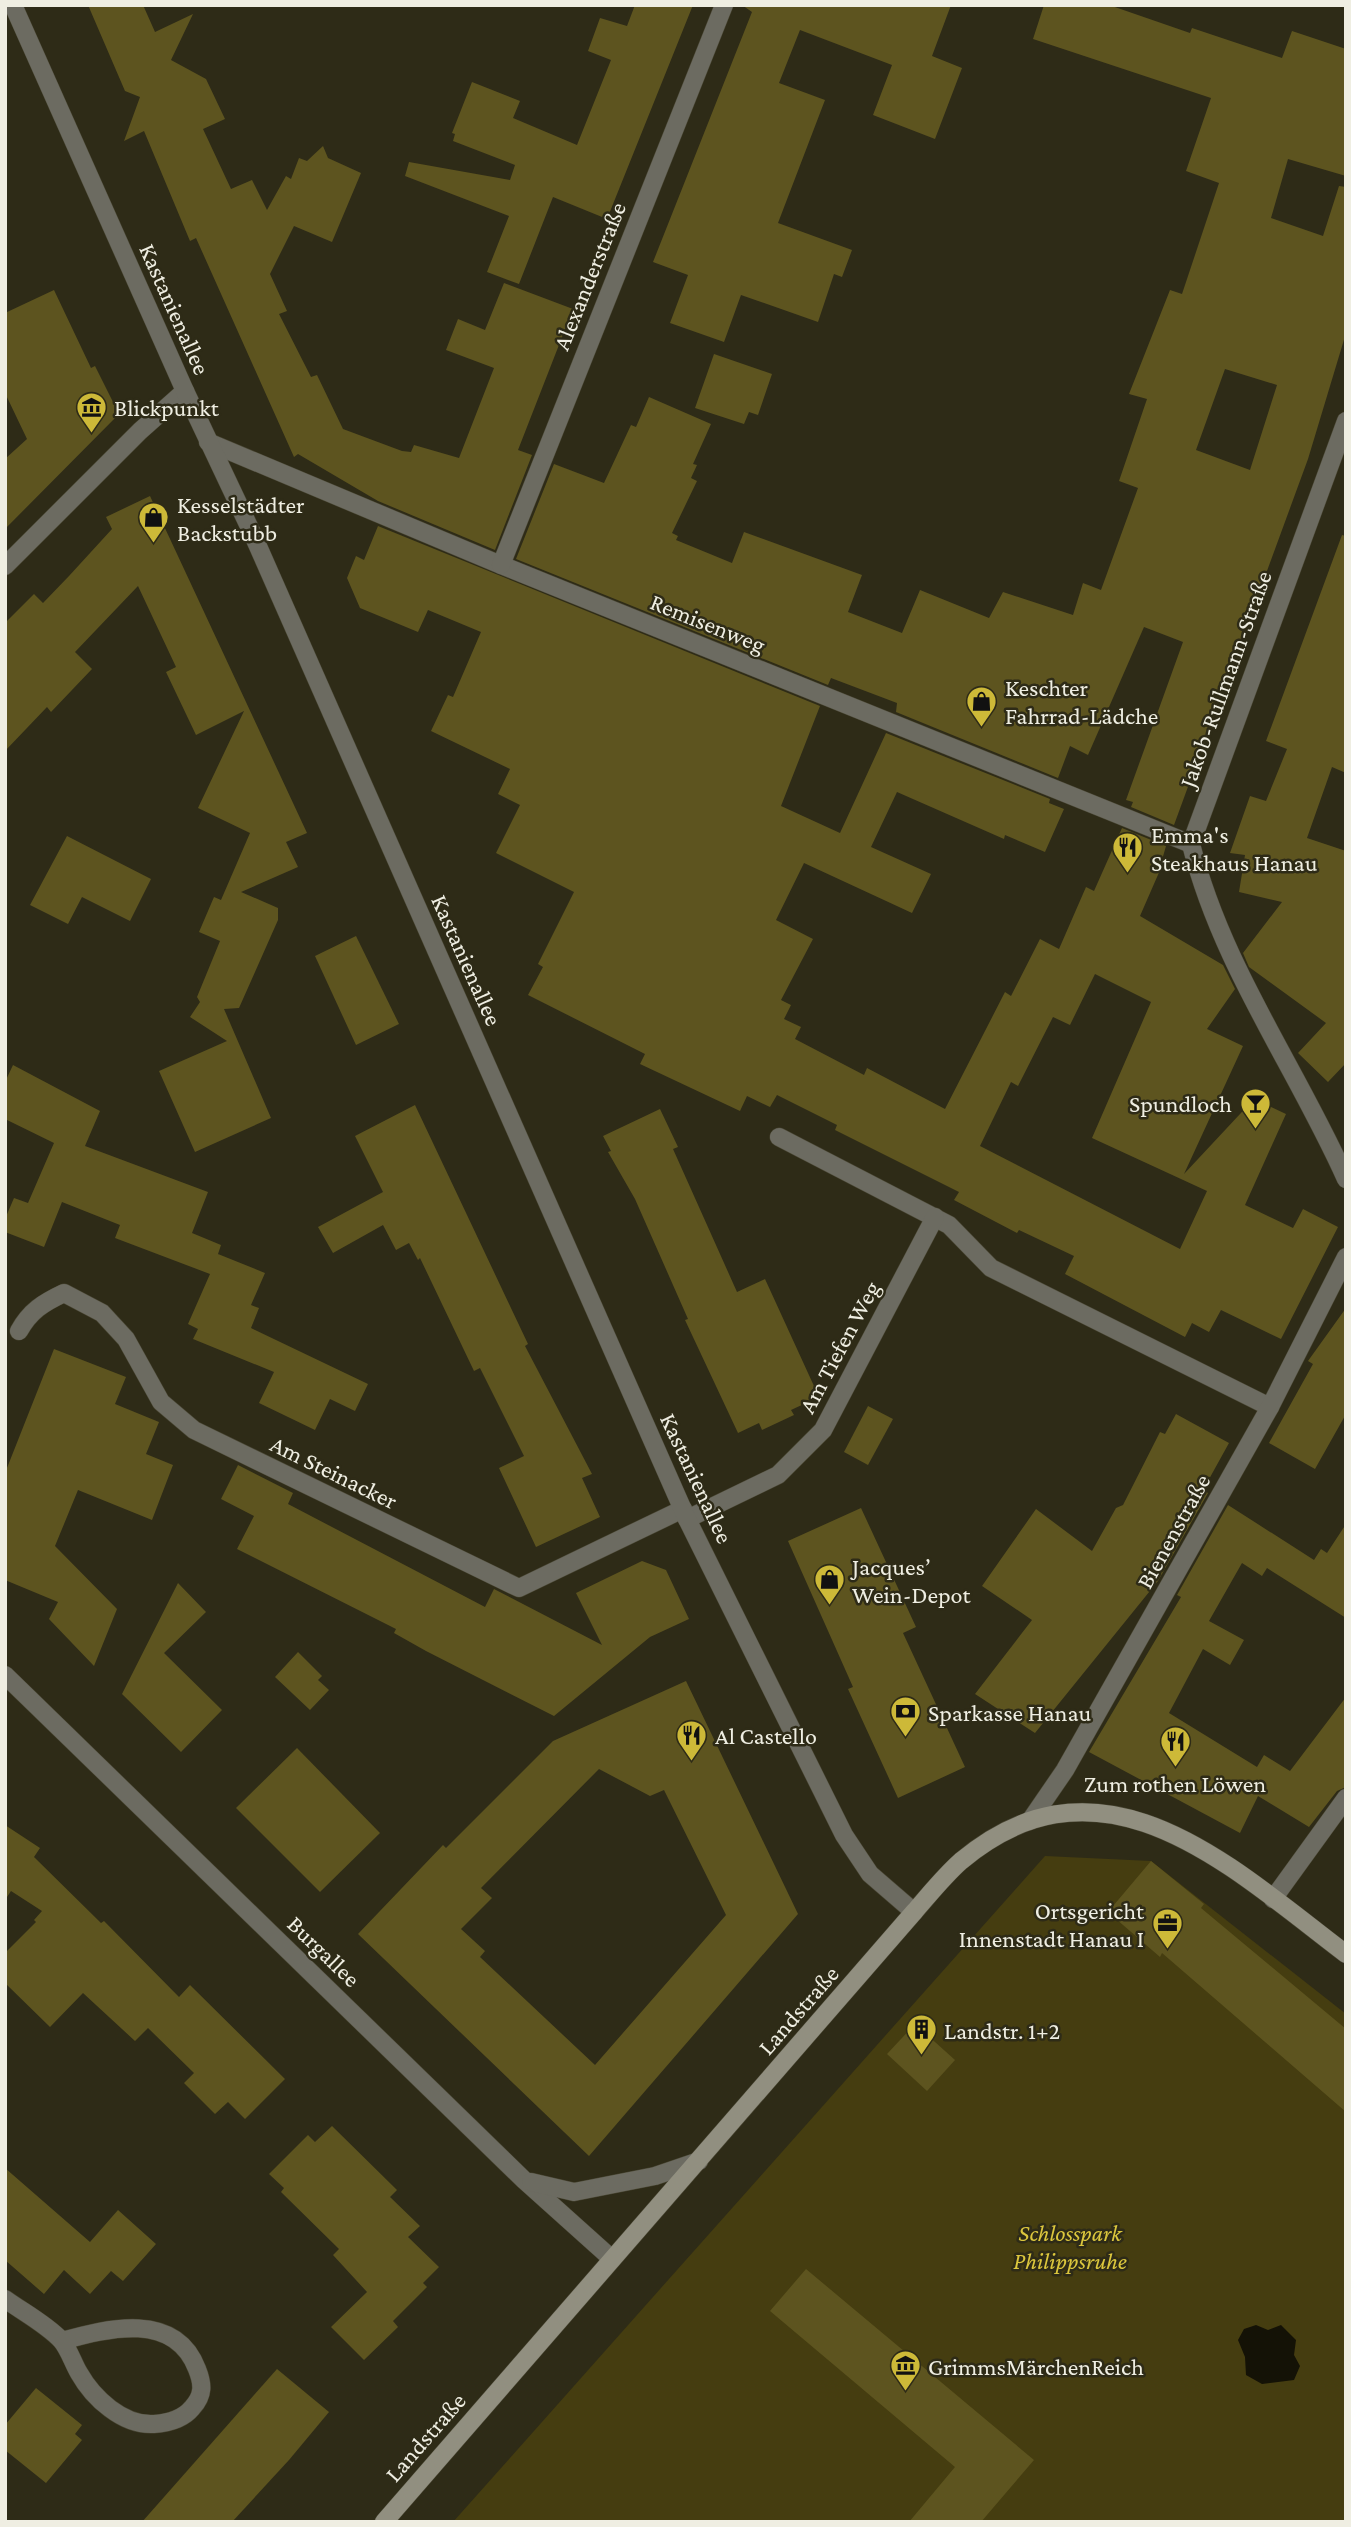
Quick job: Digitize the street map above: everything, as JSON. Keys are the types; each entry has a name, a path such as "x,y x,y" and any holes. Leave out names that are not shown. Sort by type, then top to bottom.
{"main road":[{"name":"Landstraße","path":"384,2522 914,1912 960,1862 984,1844 1030,1821 1049,1815 1088,1811 1138,1819 1171,1831 1216,1857 1346,1954"}],"street":[{"name":"Kastanienallee","path":"13,5 258,548 685,1514 844,1835 876,1881 914,1912"},
{"name":"Alexanderstraße","path":"501,565 724,5"},
{"path":"5,566 185,391"},
{"name":"Jakob-Rullmann-Straße","path":"1191,844 1346,421"},
{"name":"Remisenweg","path":"208,442 1064,796 1191,844"},
{"path":"1191,844 1208,902 1224,942 1317,1114 1346,1179"},
{"path":"779,1137 935,1217 958,1232 976,1255 991,1268 1270,1407"},
{"name":"Am Tiefen Weg","path":"685,1514 778,1475 823,1430 935,1217"},
{"name":"Bienenstraße","path":"1030,1821 1065,1770 1270,1407 1346,1257"},
{"name":"Am Steinacker","path":"19,1331 27,1316 41,1304 64,1293 102,1313 126,1339 161,1402 194,1430 519,1588 685,1514"},
{"name":"Burgallee","path":"5,1675 524,2180 612,2259"},
{"path":"1273,1899 1346,1797"},
{"path":"524,2180 574,2192 655,2176 699,2161"},
{"path":"5,2299 62,2341 79,2374 97,2396 125,2418 142,2425 177,2420 191,2410 201,2396 203,2383 195,2362 169,2335 159,2330 120,2329 62,2341"}],"green space":[{"name":"Schlosspark Philippsruhe","path":"1045,1856 1151,1861 1346,2014 1346,2522 453,2522"}],"shaded area":[{"path":"1256,2325 1268,2330 1281,2325 1296,2340 1294,2355 1300,2366 1294,2380 1262,2384 1246,2375 1245,2357 1238,2340 1244,2329"}],"building":[{"path":"88,5 143,5 155,32 193,14 171,60 206,79 225,119 203,129 231,189 252,180 267,210 286,176 291,179 299,158 307,161 323,146 328,158 361,173 332,242 294,226 270,274 287,311 279,314 311,377 317,375 343,429 402,451 411,452 414,445 459,458 494,368 446,350 458,319 485,330 504,283 573,309 518,450 532,455 495,550 378,501 298,454 294,457 196,238 190,241 144,131 124,141 140,97 125,91"},
{"path":"635,5 693,5 607,219 553,197 519,284 487,272 509,216 405,176 409,162 510,180 515,165 453,141 455,134 452,133 472,82 520,101 513,118 577,145 611,60 588,51 600,18 627,26"},
{"path":"742,5 951,5 932,56 962,68 935,139 873,115 892,65 800,30 779,83 825,100 778,223 852,250 842,277 834,274 818,322 741,295 724,342 670,323 688,275 653,262 752,12"},
{"path":"1044,5 1109,5 1190,33 1192,28 1282,58 1292,31 1346,49 1346,176 1288,159 1271,218 1323,236 1339,186 1346,187 1346,333 1308,459 1174,825 1131,807 1133,802 1126,800 1183,642 1144,627 1088,755 1070,746 1058,778 896,712 897,703 831,678 828,685 516,559 554,464 604,483 631,425 636,427 649,397 711,424 693,464 697,465 691,478 697,481 672,533 678,536 676,540 732,563 744,532 862,575 848,612 902,633 920,590 989,618 1003,592 1073,615 1083,583 1101,590 1138,488 1119,481 1147,399 1129,394 1170,290 1182,294 1219,183 1186,171 1211,98 1033,39","holes":["1225,369 1277,385 1250,470 1196,450"]},
{"path":"54,290 91,368 95,366 119,414 5,529 5,459 27,439 5,393 5,313"},
{"path":"714,354 772,374 758,415 749,412 744,424 695,408"},
{"path":"150,496 307,833 286,842 298,867 241,892 278,908 278,920 239,1008 224,1009 271,1118 195,1152 159,1071 227,1041 190,1017 200,1002 197,997 220,941 199,932 214,897 221,900 250,833 198,808 244,711 196,735 166,672 176,667 138,586 75,652 92,669 51,712 47,707 5,751 5,623 34,594 43,603 69,576 112,529 106,517"},
{"path":"378,526 820,706 781,806 840,833 886,733 1050,799 1049,803 1064,809 1045,852 1005,835 1004,839 897,792 871,847 931,874 912,913 804,863 776,920 813,939 781,1000 791,1005 784,1019 801,1027 795,1039 864,1075 867,1068 945,1109 1005,992 1011,996 1040,939 1059,949 1086,887 1094,891 1122,828 1166,846 1162,860 1164,861 1140,916 1223,965 1235,989 1207,1029 1243,1046 1184,1174 1254,1099 1286,1114 1245,1205 1293,1228 1303,1209 1338,1227 1281,1339 1221,1310 1209,1332 1192,1323 1185,1337 1065,1274 1074,1256 1019,1230 1017,1233 954,1200 959,1192 835,1130 837,1125 777,1095 770,1107 747,1096 740,1111 640,1064 645,1054 528,995 543,967 538,964 574,892 496,853 520,805 498,794 510,769 431,731 448,695 453,697 481,632 428,610 418,632 360,608 347,578 356,556 364,560","holes":["1095,974 1151,1002 1092,1138 1207,1191 1180,1249 980,1146 1011,1082 1018,1086 1053,1017 1070,1025"]},
{"path":"1342,535 1346,536 1346,773 1332,767 1307,838 1346,851 1346,1063 1328,1082 1298,1053 1326,1023 1249,967 1243,953 1282,902 1239,892 1245,855 1230,853 1250,796 1266,801 1287,749 1266,741"},
{"path":"67,836 151,879 130,921 82,897 68,924 30,905"},
{"path":"356,936 399,1024 356,1045 315,956"},
{"path":"13,1065 100,1111 85,1146 208,1192 192,1233 221,1245 218,1254 265,1273 251,1305 259,1308 251,1328 368,1384 355,1411 330,1399 315,1430 259,1403 274,1372 193,1339 198,1329 188,1324 210,1274 115,1238 120,1225 62,1202 44,1247 5,1232 5,1219 14,1198 28,1203 54,1143 5,1119 5,1082"},
{"path":"415,1105 528,1344 525,1346 592,1474 582,1478 600,1517 536,1547 499,1468 524,1456 480,1368 474,1371 420,1258 418,1260 409,1243 396,1250 383,1225 333,1253 318,1227 383,1192 355,1136"},
{"path":"660,1109 678,1147 673,1149 737,1292 765,1279 819,1397 791,1410 794,1415 762,1430 759,1423 738,1433 685,1320 688,1319 635,1199 608,1152 611,1151 603,1136"},
{"path":"1346,1308 1346,1414 1315,1469 1269,1443 1313,1364 1308,1361"},
{"path":"54,1349 126,1377 115,1404 159,1422 146,1454 173,1465 152,1520 78,1490 55,1546 117,1609 94,1666 49,1619 58,1602 5,1580 5,1473"},
{"path":"868,1406 893,1419 868,1465 844,1452"},
{"path":"1176,1414 1229,1443 1203,1490 1208,1493 1158,1581 1035,1733 975,1694 1032,1620 982,1586 1036,1509 1092,1551 1116,1508 1123,1505 1160,1432 1165,1434"},
{"path":"238,1465 293,1493 288,1504 485,1607 494,1589 602,1645 576,1593 642,1561 666,1570 689,1619 650,1637 554,1716 426,1651 394,1633 396,1629 237,1549 254,1516 221,1499"},
{"path":"1228,1505 1314,1560 1321,1549 1327,1553 1346,1524 1346,1618 1267,1568 1262,1576 1242,1563 1209,1621 1244,1640 1230,1665 1203,1649 1169,1713 1257,1767 1264,1755 1290,1771 1346,1697 1346,1787 1337,1791 1309,1827 1258,1796 1240,1833 1089,1752 1181,1597 1177,1595"},
{"path":"861,1508 916,1627 903,1633 965,1767 898,1798 848,1689 853,1687 788,1541"},
{"path":"178,1583 206,1612 164,1653 222,1710 181,1752 122,1694"},
{"path":"298,1652 322,1676 318,1680 329,1690 310,1710 275,1677"},
{"path":"686,1681 798,1914 589,2156 358,1934 443,1845 446,1848 553,1741","holes":["599,1769 650,1796 664,1790 726,1915 595,2065 480,1957 485,1951 461,1929 492,1898 481,1888"]},
{"path":"297,1748 380,1833 320,1892 236,1808"},
{"path":"5,1825 40,1848 34,1857 101,1923 104,1921 179,1997 190,1985 285,2079 245,2119 228,2102 215,2114 184,2083 194,2073 148,2028 135,2041 83,1993 50,2027 5,1983 5,1953 36,1922 34,1920 42,1911 11,1891 5,1900"},
{"path":"1151,1861 1204,1904 1201,1908 1346,2029 1346,2112 1162,1953 1160,1957 1108,1912"},
{"name":"Landstr. 1+2","path":"915,2024 955,2060 927,2091 887,2054"},
{"path":"332,2126 397,2190 390,2197 420,2226 408,2237 439,2267 423,2283 427,2287 393,2321 398,2327 364,2360 331,2327 367,2292 333,2255 339,2249 281,2192 284,2188 269,2174 308,2135 315,2142"},
{"path":"5,2168 90,2242 118,2210 156,2244 123,2281 111,2271 90,2294 64,2270 44,2294 5,2260"},
{"path":"806,2269 1034,2460 981,2522 909,2522 955,2467 770,2311"},
{"path":"277,2369 329,2412 289,2460 232,2522 142,2522"},
{"path":"36,2388 82,2425 75,2434 82,2440 46,2483 5,2450 5,2425"}],"place":[{"name":"Blickpunkt","path":"91,434"},
{"name":"Kesselstädter Backstubb","path":"154,545"},
{"name":"Keschter Fahrrad-Lädche","path":"982,728"},
{"name":"Emma's Steakhaus Hanau","path":"1128,875"},
{"name":"Spundloch","path":"1255,1130"},
{"name":"Jacques’ Wein-Depot","path":"829,1607"},
{"name":"Sparkasse Hanau","path":"905,1739"},
{"name":"Al Castello","path":"692,1762"},
{"name":"Zum rothen Löwen","path":"1175,1768"},
{"name":"Ortsgericht Innenstadt Hanau I","path":"1167,1951"},
{"name":"Landstr. 1+2","path":"921,2057"},
{"name":"GrimmsMärchenReich","path":"905,2393"}]}
